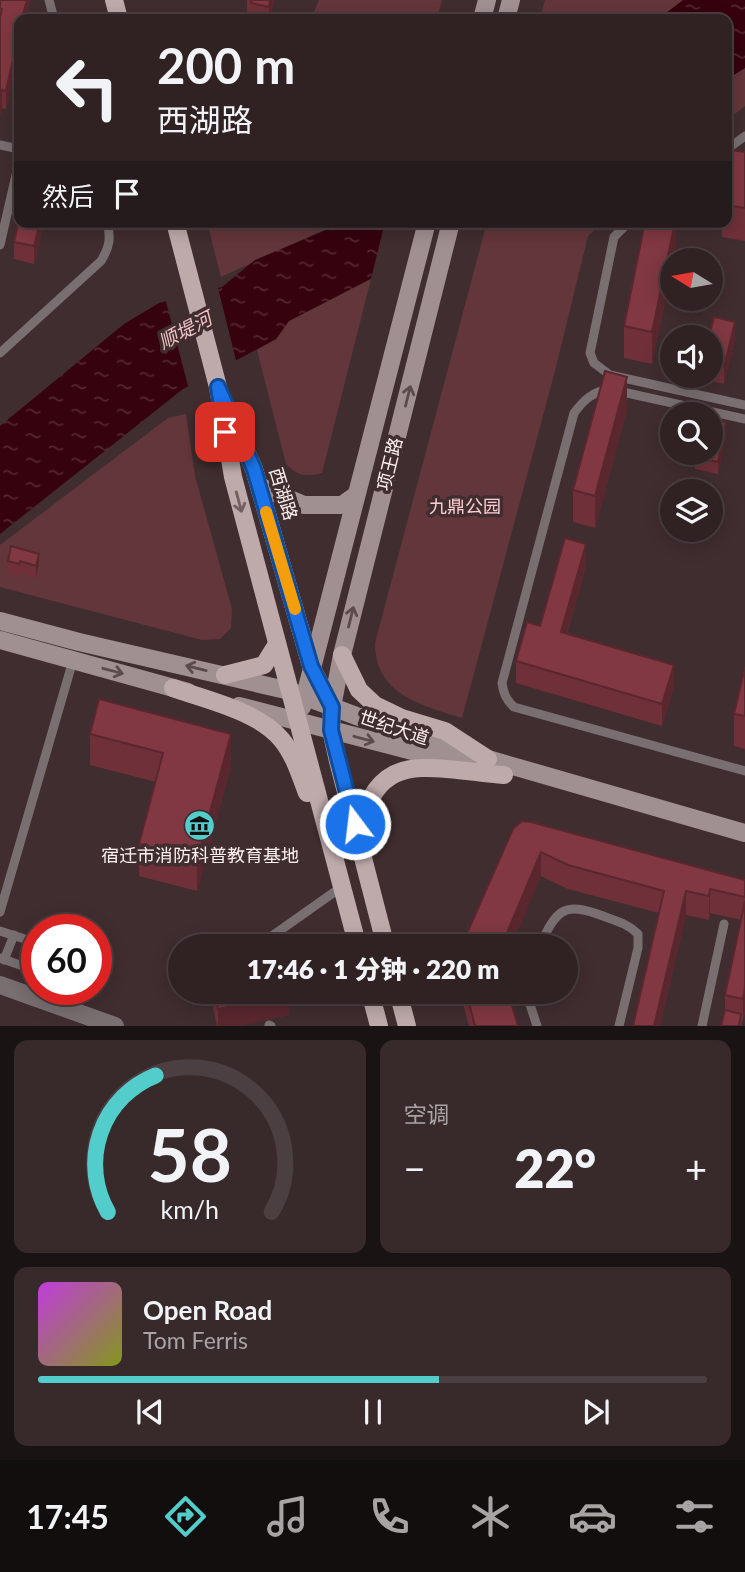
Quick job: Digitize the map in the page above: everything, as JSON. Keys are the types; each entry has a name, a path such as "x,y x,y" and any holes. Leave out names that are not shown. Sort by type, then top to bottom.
{"main road":[{"path":"176,228 218,387 233,477 277,644 297,694 298,722 354,934"},
{"name":"西湖路","path":"218,387 254,469 311,666 332,707 331,730 383,934"},
{"path":"225,675 264,665 277,644"},
{"path":"342,655 359,690 375,705 402,718 445,731 488,758"},
{"path":"173,688 252,716 271,728 283,740 306,790 351,922"},
{"path":"381,926 365,833 365,810 380,783 400,772 420,768 504,775"},
{"path":"373,1004 379,1026"},
{"path":"401,1004 407,1026"}],"street":[{"name":"项王路","path":"297,694 311,666 425,228"},
{"name":"项王路","path":"332,707 342,655 450,228"},
{"path":"259,486 304,505 342,505 356,495"},
{"name":"世纪大道","path":"0,621 297,694 488,758 745,833"},
{"name":"世纪大道","path":"0,640 298,722 504,775 745,845"},
{"path":"0,985 115,1026"}],"lane":[{"path":"0,245 14,184"},
{"path":"0,353 101,261 111,238 108,228"},
{"path":"623,228 614,237 590,353 594,363 610,375 745,405"},
{"path":"745,419 609,389 589,396 581,403 574,414 502,682 508,702 514,707 745,771"},
{"path":"0,912 79,642"},
{"path":"275,934 340,888"},
{"path":"545,934 552,920 562,911 580,908 629,925 638,934 638,948 619,1026"},
{"path":"702,1026 724,924"},
{"path":"0,931 21,937"},
{"path":"14,935 2,959 21,966"},
{"path":"530,1004 537,1026"}],"green space":[{"path":"319,0 442,0 438,14 313,14"},
{"path":"545,0 745,0 745,106 732,116 732,14 541,14"},
{"path":"209,228 328,228 221,277"},
{"name":"九鼎公园","path":"485,228 597,228 588,236 555,371 462,718 417,702 392,686 377,661 375,643"},
{"path":"371,279 322,473 298,473 286,464 257,350 276,339 289,321"},
{"path":"186,414 195,476 232,609 231,628 220,639 202,640 0,587 0,545 168,418"}],"water":[{"path":"683,0 745,0 745,68 732,76 732,14 665,14"},
{"name":"顺堤河","path":"331,228 469,228 289,321 276,339 183,389 0,534 0,426 124,324 159,303 222,287 255,260"}],"pier":[{"path":"384,228 476,228 370,283"},
{"path":"217,284 237,364 205,381 188,386 165,298"}],"building":[{"path":"0,0 27,0 23,14 14,14 14,55 6,91 2,90 0,98 2,9"},
{"path":"252,0 270,0 269,7 251,3"},
{"path":"732,150 745,152 745,208 732,206"},
{"path":"17,228 38,228 34,246 14,242"},
{"path":"644,228 674,228 670,248 660,248 660,294 652,332 624,326"},
{"path":"714,317 735,322 724,367 723,325 712,325"},
{"path":"605,371 627,377 595,496 573,490"},
{"path":"565,538 586,544 561,632 674,665 662,704 516,661 527,622 540,626"},
{"path":"11,546 39,554 36,566 20,561 19,564 8,561"},
{"path":"745,667 745,716 734,714"},
{"path":"99,699 231,734 197,860 139,844 163,753 90,734"},
{"path":"522,821 531,822 745,880 745,897 710,889 709,896 686,891 654,1026 633,1026 664,891 568,865 541,852 506,934 467,934 513,829"},
{"path":"745,901 745,988 743,999 725,995"},
{"path":"217,1004 242,1004 218,1009"},
{"path":"469,1004 512,1004 518,1026 475,1026"},
{"path":"725,1010 741,1014 739,1026 721,1026"}],"slow traffic":[{"path":"266,512 295,609"}],"place":[{"name":"宿迁市消防科普教育基地","path":"200,825"}],"route":[{"path":"225,432 218,387 254,469 311,666 332,707 331,730 355,824"}]}
